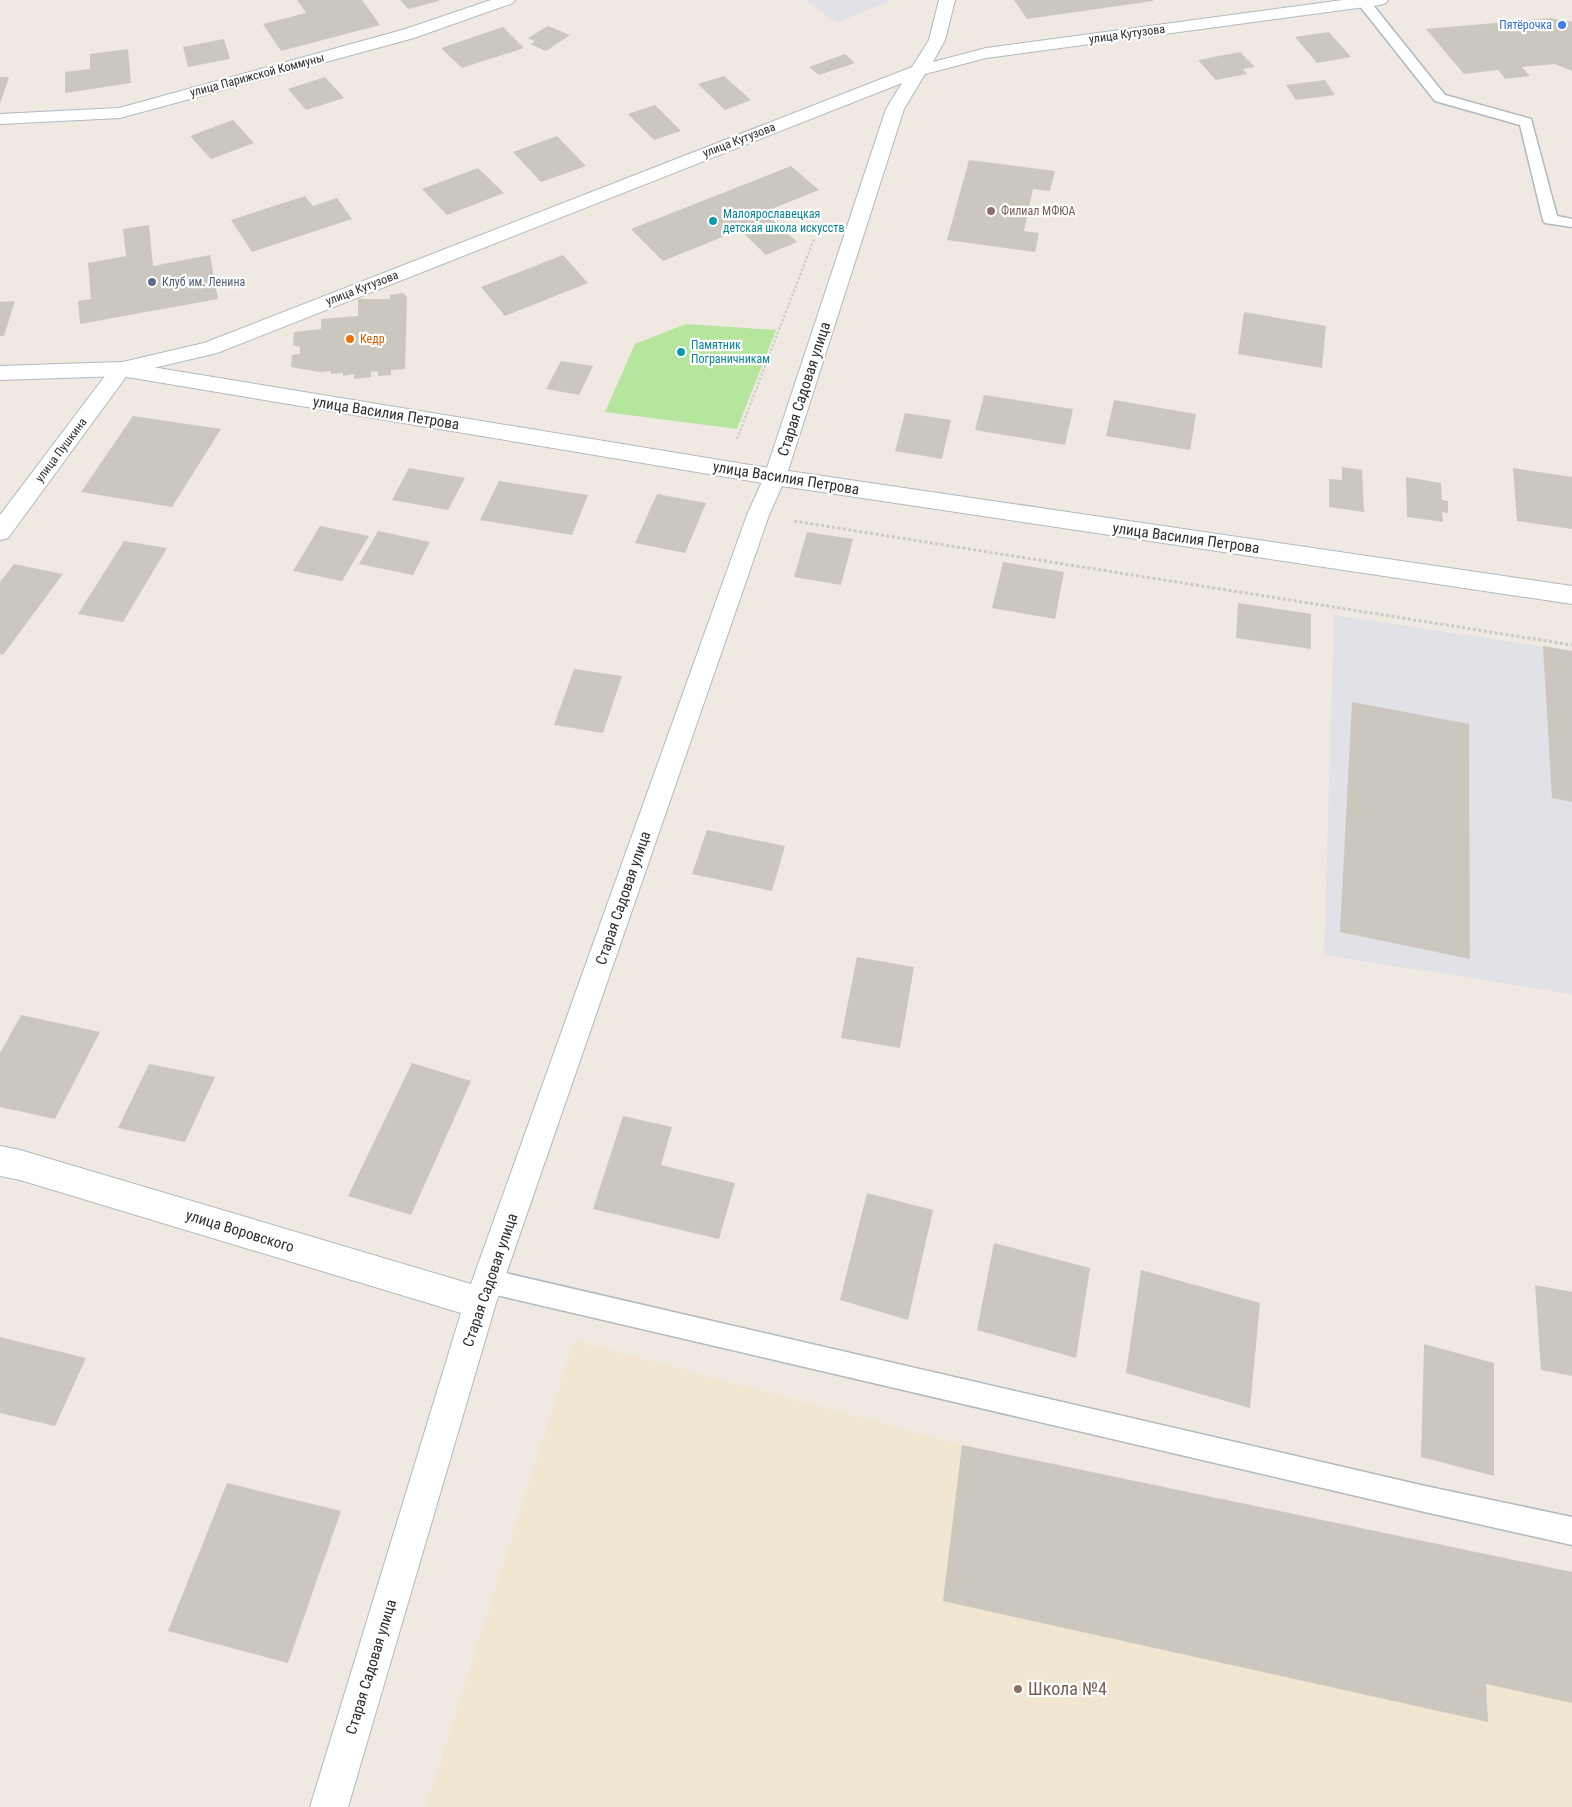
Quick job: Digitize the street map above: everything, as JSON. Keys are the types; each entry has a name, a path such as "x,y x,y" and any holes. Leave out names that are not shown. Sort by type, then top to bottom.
{"street":[{"name":"улица Парижской Коммуны","path":"0,120 120,113 408,34 507,0"},
{"name":"Старая Садовая улица","path":"328,1807 484,1292 754,524 775,477 895,109 937,40 947,0"},
{"name":"улица Кутузова","path":"121,369 210,348 920,70 986,53 1372,1"},
{"name":"улица Василия Петрова","path":"0,373 121,369 775,477 1572,595"},
{"name":"улица Пушкина","path":"0,532 121,369"},
{"name":"улица Воровского","path":"0,1161 484,1292"}],"lane":[{"path":"1372,1 1440,98 1526,122 1550,220 1572,223"},
{"path":"484,1292 1572,1531"}],"path":[{"path":"713,467 737,438 816,235"}],"shaded area":[{"path":"805,0 891,0 837,23"},
{"path":"1334,615 1572,651 1572,994 1324,955"},
{"name":"Школа №4","path":"574,1340 963,1445 1572,1572 1572,1807 426,1807"}],"green space":[{"path":"686,324 776,330 737,429 605,412 635,344"}],"building":[{"path":"297,0 362,0 380,25 281,51 263,24 306,13"},
{"path":"400,0 439,0 439,1 408,9"},
{"path":"1014,0 1153,0 1153,1 1027,19"},
{"path":"1550,18 1572,22 1572,71 1555,64 1522,67 1530,76 1505,79 1498,70 1464,74 1426,29"},
{"path":"548,26 570,35 546,51 530,44 535,42 528,38"},
{"path":"503,27 524,48 462,68 441,48"},
{"path":"1329,32 1351,57 1317,63 1295,37"},
{"path":"224,39 230,59 188,67 183,47"},
{"path":"128,49 131,83 65,93 65,72 90,69 90,54"},
{"path":"1240,52 1255,67 1243,69 1247,74 1216,80 1198,60"},
{"path":"845,54 855,63 819,75 809,67"},
{"path":"724,76 751,100 725,110 698,84"},
{"path":"0,77 9,77 0,104"},
{"path":"325,77 344,98 306,110 288,89"},
{"path":"1325,80 1335,95 1296,100 1286,85"},
{"path":"655,105 681,131 654,140 628,114"},
{"path":"233,120 254,143 211,159 190,136"},
{"path":"557,136 586,166 541,182 513,152"},
{"name":"Филиал МФЮА","path":"969,160 1055,171 1050,191 1033,189 1024,231 1039,233 1035,252 947,240"},
{"name":"Малоярославецкая детская школа искусств","path":"791,166 819,190 764,212 797,242 766,255 740,230 663,261 631,229"},
{"path":"478,168 504,193 447,215 422,189"},
{"path":"305,196 313,206 337,198 352,219 252,252 231,220"},
{"name":"Клуб им. Ленина","path":"149,225 153,266 210,255 218,299 80,324 78,301 91,299 88,263 126,256 123,229"},
{"path":"563,255 588,283 505,316 481,287"},
{"name":"Кедр","path":"403,293 407,297 405,369 391,370 391,375 378,376 378,371 371,372 371,377 354,379 354,374 343,376 343,373 331,374 331,371 319,372 291,367 292,355 300,354 300,347 293,345 294,332 321,329 321,319 358,316 358,299 390,299 390,295"},
{"path":"15,301 4,336 0,336 0,302"},
{"path":"1244,312 1326,326 1322,368 1238,354"},
{"path":"561,361 593,366 579,395 546,389"},
{"path":"984,395 1073,409 1065,445 975,430"},
{"path":"1114,400 1196,414 1190,450 1106,436"},
{"path":"905,413 951,420 942,459 895,451"},
{"path":"133,416 221,429 172,507 81,492"},
{"path":"1342,467 1362,470 1364,512 1329,507 1329,479 1342,480"},
{"path":"409,468 465,478 448,510 392,500"},
{"path":"1513,468 1572,477 1572,529 1517,521"},
{"path":"1406,477 1441,483 1442,500 1448,501 1448,513 1442,512 1443,522 1407,517"},
{"path":"499,481 588,495 572,535 480,520"},
{"path":"657,494 706,503 685,553 635,543"},
{"path":"320,526 369,536 342,581 293,571"},
{"path":"378,531 430,542 413,575 359,564"},
{"path":"807,532 853,539 841,585 794,577"},
{"path":"124,541 167,548 123,622 78,614"},
{"path":"1003,562 1064,572 1055,619 992,608"},
{"path":"14,564 63,574 3,655 0,654 0,582"},
{"path":"1238,603 1311,614 1311,649 1236,638"},
{"path":"1543,646 1572,651 1572,802 1552,798"},
{"path":"574,669 622,676 603,733 554,725"},
{"path":"1352,702 1469,724 1470,959 1340,932"},
{"path":"707,830 785,846 772,891 692,874"},
{"path":"857,957 914,967 900,1048 841,1038"},
{"path":"21,1015 100,1032 55,1119 0,1107 0,1053"},
{"path":"412,1063 471,1081 411,1215 348,1196"},
{"path":"149,1064 215,1077 185,1142 118,1128"},
{"path":"623,1116 672,1127 661,1165 735,1183 719,1239 593,1209"},
{"path":"867,1193 933,1210 908,1320 840,1300"},
{"path":"994,1243 1090,1268 1076,1358 977,1330"},
{"path":"1141,1270 1260,1303 1250,1408 1126,1373"},
{"path":"1535,1285 1572,1292 1572,1376 1541,1370"},
{"path":"0,1337 86,1358 55,1426 0,1413"},
{"path":"1424,1344 1494,1363 1494,1476 1421,1457"},
{"path":"962,1445 1572,1572 1572,1703 1486,1684 1488,1722 943,1601"},
{"path":"227,1483 341,1511 288,1663 168,1631"}],"place":[{"name":"Пятёрочка","path":"1562,25"},
{"name":"Филиал МФЮА","path":"991,211"},
{"name":"Малоярославецкая детская школа искусств","path":"713,221"},
{"name":"Клуб им. Ленина","path":"152,282"},
{"name":"Кедр","path":"350,339"},
{"name":"Памятник Пограничникам","path":"681,352"},
{"name":"Школа №4","path":"1018,1689"}]}
